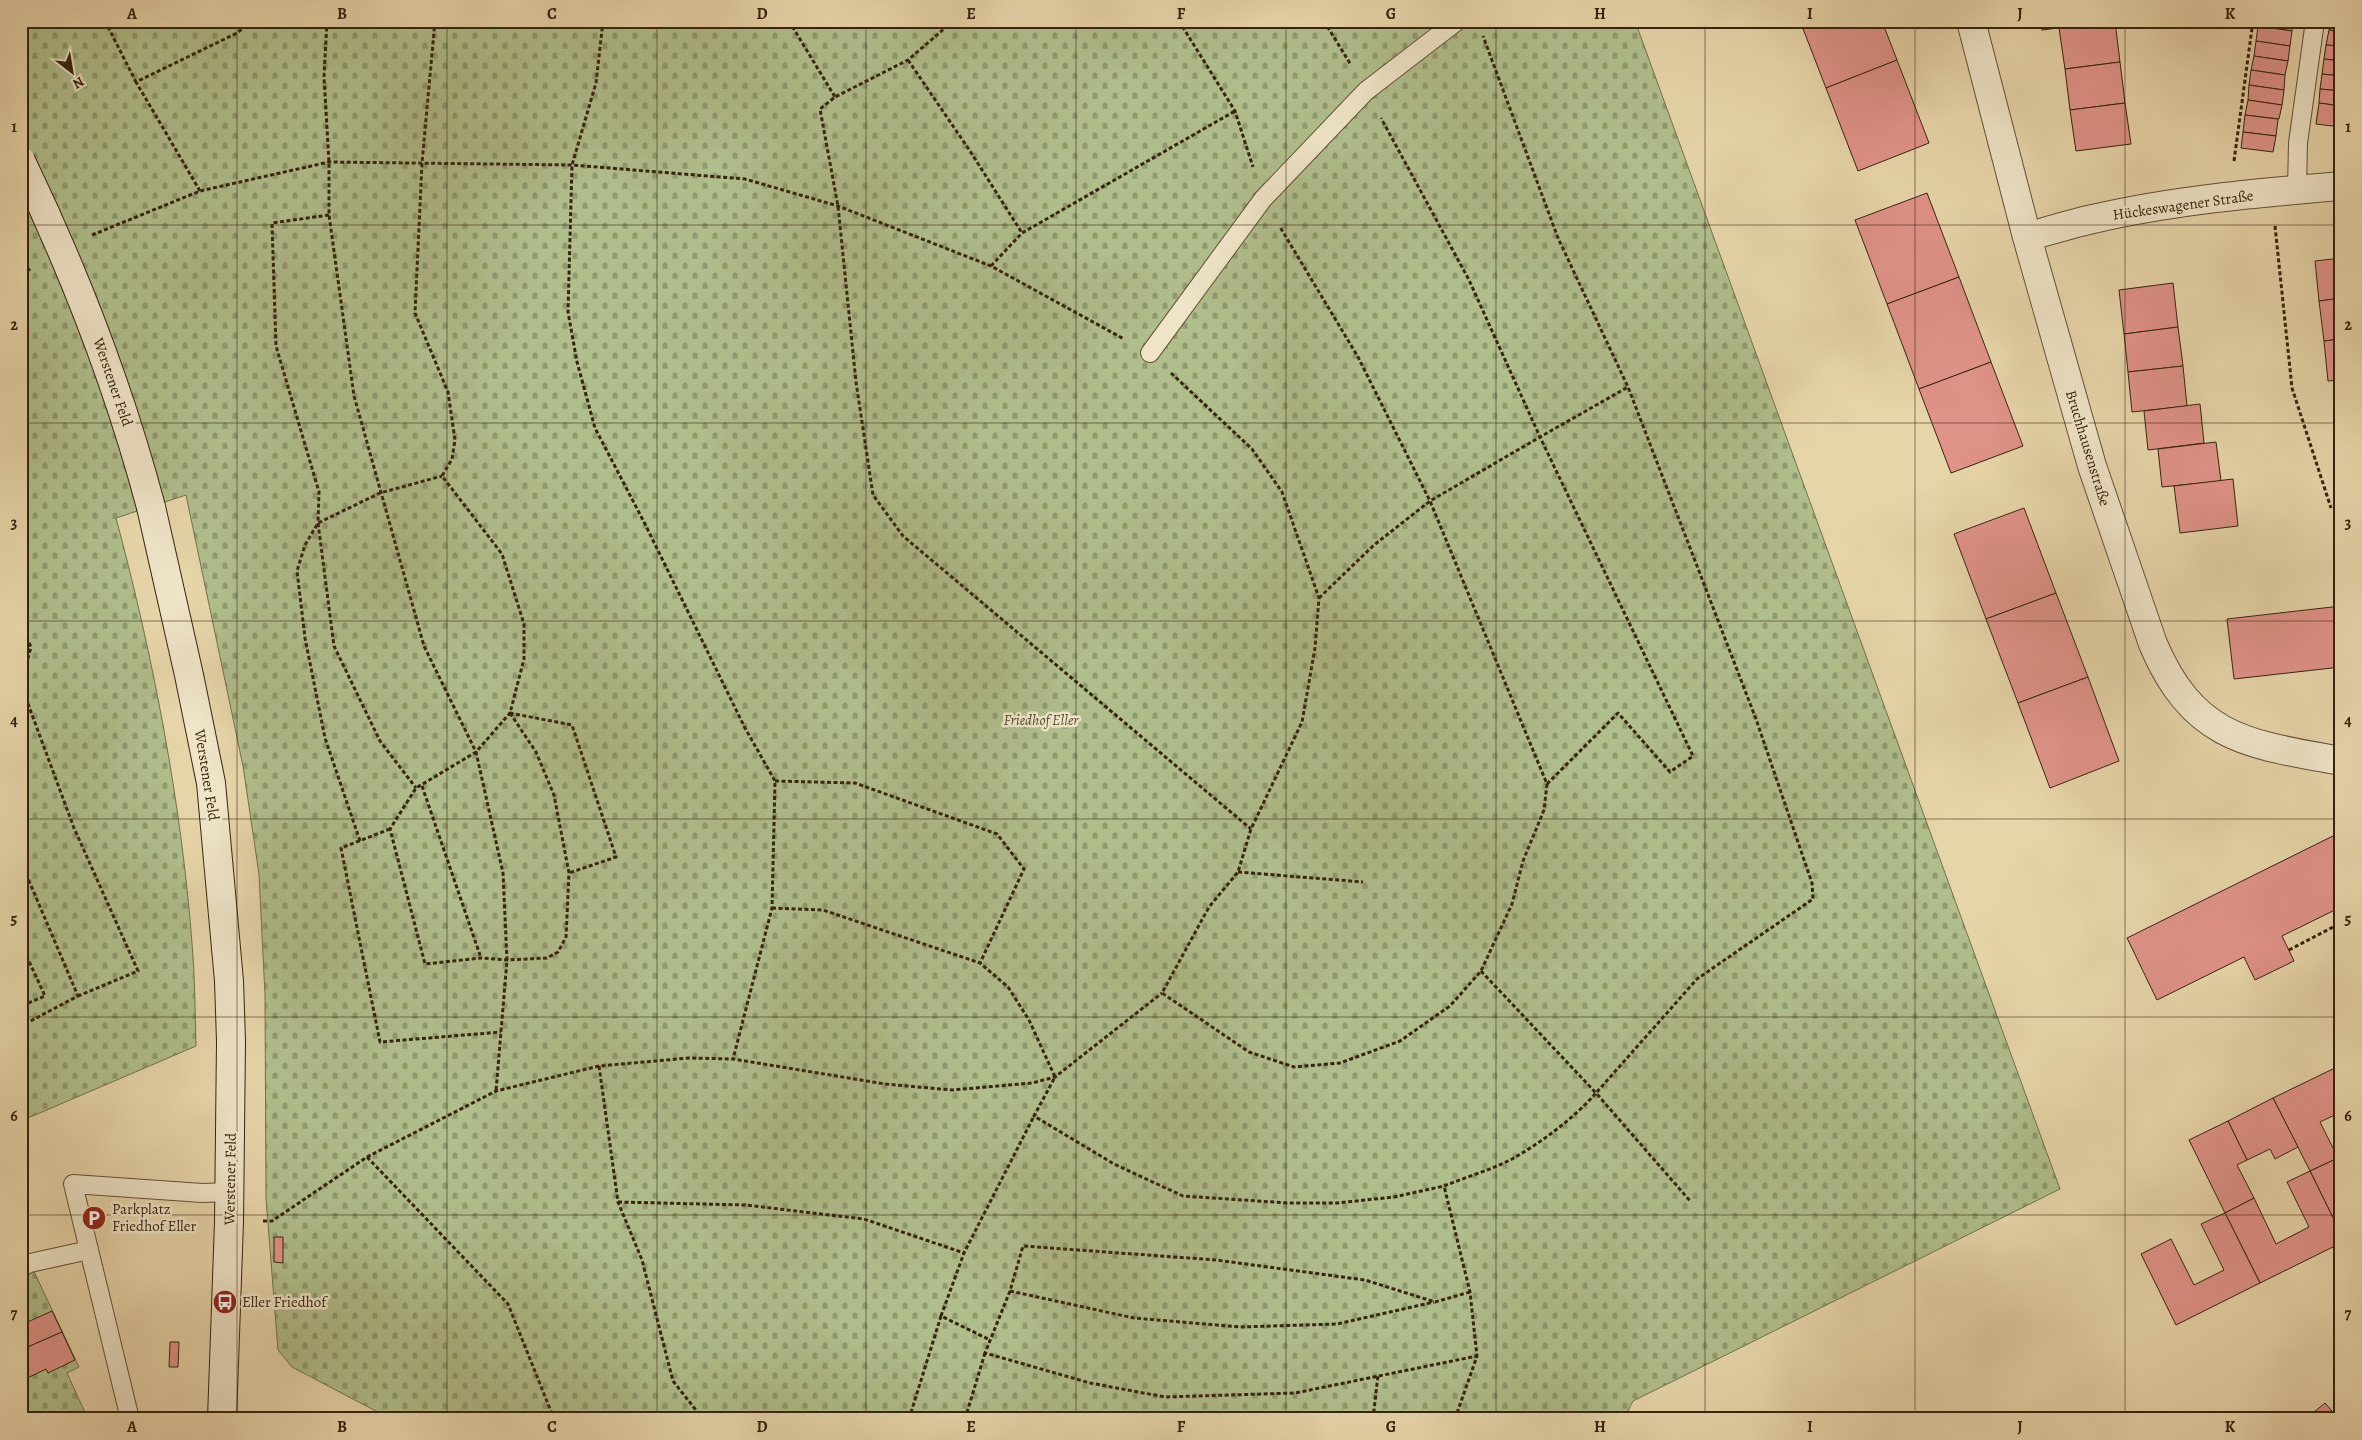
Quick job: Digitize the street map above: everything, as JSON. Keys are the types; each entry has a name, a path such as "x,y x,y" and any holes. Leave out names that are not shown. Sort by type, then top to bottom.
{"main road":[{"name":"Bruchhausenstraße","path":"1971,21 2027,237 2092,466 2152,644 2164,670 2197,712 2229,735 2281,750 2341,761"},
{"name":"Werstener Feld","path":"21,161 68,261 104,354 139,462 189,675 211,783 229,981 231,1041 230,1222 222,1419"},
{"name":"Hückeswagener Straße","path":"2027,237 2092,219 2153,208 2235,196 2341,186"}],"lane":[{"path":"1150,353 1263,199 1366,91 1457,21"},
{"path":"2284,191 2298,143 2315,21"},
{"path":"130,1419 74,1184 202,1193 230,1192"},
{"path":"21,1266 30,1262 89,1250"}],"path":[{"path":"105,21 136,82 200,192"},
{"path":"136,82 235,34 254,21"},
{"path":"327,21 324,77 329,162 329,215 354,396 424,646 476,752 502,873 507,960 496,1091"},
{"path":"360,841 326,738 304,638 297,571 305,545 318,522 380,493 442,476 452,459 456,440 448,392 416,313 422,163 434,21"},
{"path":"603,21 596,83 572,165 568,312 577,362 595,428 645,524 745,728 775,781 772,908 732,1059"},
{"path":"789,21 835,96"},
{"path":"952,21 908,60 835,96 820,109 838,206 856,382 873,495 902,536 1251,829"},
{"path":"1162,993 1249,1052 1294,1067 1340,1063 1400,1041 1450,1006 1481,971 1512,904 1523,861 1544,810 1547,784 1430,501 1358,357 1263,199 1235,111 1179,21"},
{"path":"1324,21 1366,91 1470,280 1540,437 1693,756 1670,772 1618,713 1547,784"},
{"path":"2235,196 2232,173 2253,21"},
{"path":"1034,1116 1114,1164 1183,1196 1288,1203 1337,1203 1394,1197 1444,1186 1511,1159 1556,1129 1596,1093 1697,979 1813,899 1812,883 1756,720 1628,387 1558,238 1481,30"},
{"path":"908,60 970,151 1022,233"},
{"path":"991,266 1022,233 1235,111"},
{"path":"84,240 200,192 329,162 572,165 745,179 838,206 991,266 1150,353 1252,449 1282,492 1318,598 1315,648 1302,722 1251,829 1238,872 1209,907 1162,993 1055,1077 1032,1083 952,1090 885,1084 732,1059 689,1058 599,1066 496,1091 367,1157 272,1221 230,1222"},
{"path":"2284,191 2292,388 2331,508"},
{"path":"329,215 272,223 276,346 319,492 318,522 334,646 380,741 416,788"},
{"path":"21,274 37,265"},
{"path":"1318,598 1374,545 1430,501 1628,387"},
{"path":"442,476 502,554 524,624 524,659 510,713 476,752 416,788 390,829 341,848 380,1042 502,1032"},
{"path":"21,624 30,646 21,684 74,828 138,972 78,996 21,1026"},
{"path":"390,829 426,964 481,958 507,960 548,958 558,952 566,937 569,873 554,795 536,752 510,713"},
{"path":"510,713 572,725 616,857 569,873"},
{"path":"775,781 855,783 996,834 1024,869 980,963"},
{"path":"422,786 481,958"},
{"path":"21,862 78,996"},
{"path":"1238,872 1363,882"},
{"path":"772,908 823,910 980,963 1008,987 1029,1020 1055,1077"},
{"path":"2289,950 2341,923"},
{"path":"21,944 45,996 21,1006"},
{"path":"1481,971 1596,1093 1691,1202"},
{"path":"599,1066 618,1202 642,1260 673,1381 703,1419"},
{"path":"909,1419 941,1316 964,1253 1055,1077"},
{"path":"367,1157 508,1304 554,1419"},
{"path":"1444,1186 1470,1292 1476,1356 1455,1419"},
{"path":"618,1202 745,1205 864,1219 964,1253"},
{"path":"965,1419 985,1353 1010,1291 1023,1246 1216,1260 1365,1280 1435,1302"},
{"path":"1010,1291 1134,1318 1240,1327 1338,1324 1470,1292"},
{"path":"941,1316 990,1340"},
{"path":"985,1353 1090,1383 1165,1397 1295,1393 1476,1356"},
{"path":"1372,1419 1378,1375"}],"green space":[{"name":"Friedhof Eller","path":"21,21 1635,21 2060,1189 1633,1401 1624,1419 391,1419 292,1367 278,1350 266,1198 265,995 259,874 243,766 186,495 116,518 142,623 173,783 181,836 192,943 196,1046 21,1121"},
{"path":"21,1244 79,1367 67,1373 88,1419 21,1419"}],"building":[{"path":"1800,21 1882,21 1897,60 1826,88"},
{"path":"2040,21 2098,21 2098,23 2042,30"},
{"path":"2115,21 2120,62 2065,69 2059,28"},
{"path":"2258,21 2293,21 2292,31 2258,26"},
{"path":"2330,21 2341,21 2341,32 2329,30"},
{"path":"2258,26 2292,31 2290,46 2256,41"},
{"path":"2329,30 2341,32 2341,46 2326,45"},
{"path":"2256,41 2290,46 2288,61 2254,56"},
{"path":"2326,45 2341,46 2341,61 2324,59"},
{"path":"2254,56 2288,61 2285,75 2251,70"},
{"path":"2324,59 2341,61 2341,76 2322,74"},
{"path":"1897,60 1929,143 1858,171 1826,88"},
{"path":"2120,62 2125,103 2070,110 2065,69"},
{"path":"2251,70 2285,75 2284,90 2249,85"},
{"path":"2322,74 2341,76 2341,91 2320,89"},
{"path":"2249,85 2284,90 2282,105 2248,100"},
{"path":"2320,89 2341,91 2341,106 2319,103"},
{"path":"2248,100 2282,105 2279,119 2245,115"},
{"path":"2125,103 2131,144 2076,151 2070,110"},
{"path":"2319,103 2341,106 2341,127 2316,124"},
{"path":"2245,115 2278,119 2276,136 2243,132"},
{"path":"2243,132 2276,136 2273,152 2241,148"},
{"path":"1927,193 1959,277 1887,304 1855,220"},
{"path":"2341,258 2341,298 2319,301 2315,261"},
{"path":"1959,277 1991,362 1919,389 1887,304"},
{"path":"2173,283 2178,327 2124,334 2119,290"},
{"path":"2341,298 2341,339 2324,341 2319,301"},
{"path":"2178,327 2183,366 2128,372 2124,334"},
{"path":"2341,339 2341,380 2328,381 2324,341"},
{"path":"1991,362 2023,446 1951,473 1919,389"},
{"path":"2183,366 2187,406 2132,412 2128,372"},
{"path":"2341,380 2341,408 2338,381"},
{"path":"2200,404 2204,443 2148,450 2144,411"},
{"path":"2216,442 2221,481 2162,487 2158,449"},
{"path":"2233,479 2238,526 2180,533 2174,486"},
{"path":"2024,508 2056,593 1986,619 1954,534"},
{"path":"2056,593 2088,677 2018,703 1986,619"},
{"path":"2341,606 2341,667 2234,679 2227,619"},
{"path":"2088,677 2119,761 2050,788 2018,703"},
{"path":"2339,833 2341,837 2341,907 2282,936 2294,961 2255,980 2244,957 2157,1000 2127,938"},
{"path":"2341,1065 2341,1112 2320,1122 2338,1158 2310,1171 2273,1098"},
{"path":"2273,1098 2298,1147 2275,1159 2270,1149 2247,1160 2228,1121"},
{"path":"2228,1121 2247,1160 2237,1165 2254,1198 2225,1213 2189,1140"},
{"path":"2338,1158 2341,1164 2341,1234 2310,1171"},
{"path":"2310,1171 2341,1234 2341,1243 2260,1283 2225,1213 2254,1198 2276,1244 2309,1227 2287,1182"},
{"path":"2225,1213 2260,1283 2176,1325 2141,1254 2171,1239 2194,1285 2224,1270 2201,1224"},
{"path":"274,1237 283,1237 283,1263 274,1262"},
{"path":"52,1311 62,1332 21,1350 21,1325"},
{"path":"62,1332 75,1360 48,1373 46,1369 21,1381 21,1350"},
{"path":"170,1342 179,1342 178,1367 169,1367"},
{"path":"2325,1403 2339,1419 2297,1419 2304,1413 2308,1417"}],"place":[{"name":"Parkplatz Friedhof Eller","path":"94,1218"},
{"name":"Eller Friedhof","path":"225,1302"}]}
